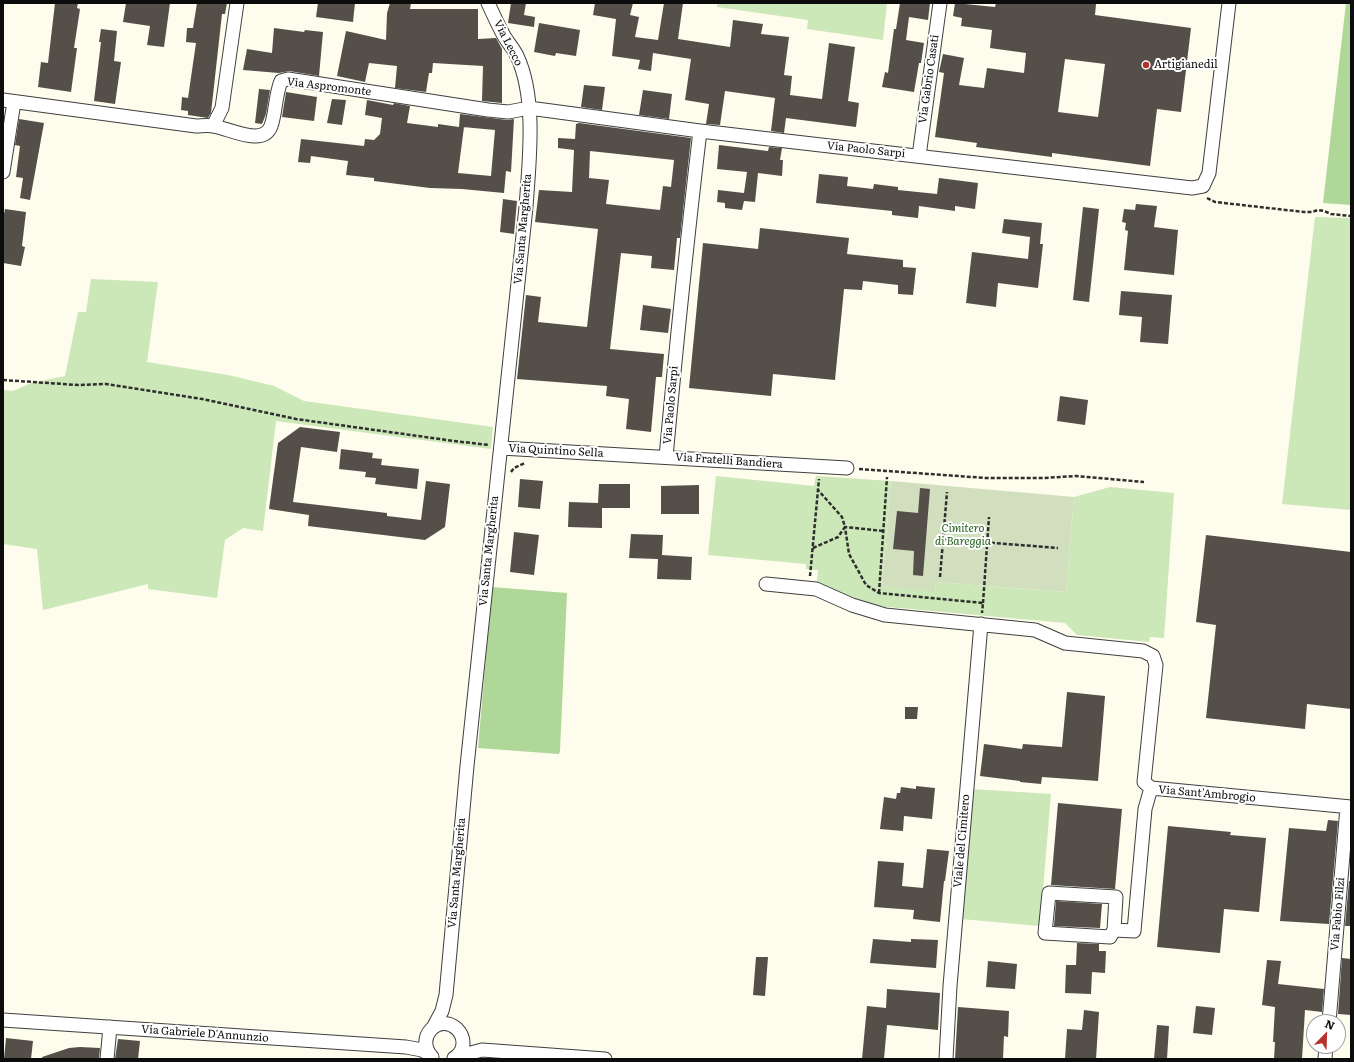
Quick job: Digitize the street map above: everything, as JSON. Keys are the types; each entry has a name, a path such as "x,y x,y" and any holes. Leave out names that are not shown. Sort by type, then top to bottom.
{"street":[{"path":"213,126 222,108 237,3"},
{"name":"Via Lecco","path":"488,3 504,35 517,56 526,84 529,108"},
{"name":"Via Gabrio Casati","path":"919,156 940,3"},
{"path":"1203,186 1209,173 1229,3"},
{"name":"Via Aspromonte","path":"8,101 196,126 213,126 257,137 267,134 271,127 279,85 281,81 288,79 488,110 508,112 529,108"},
{"path":"3,172 8,101"},
{"name":"Via Paolo Sarpi","path":"529,108 700,131 1179,187 1192,188 1203,186"},
{"name":"Via Santa Margherita","path":"430,1052 426,1036 434,1026 442,1011 446,994 497,447 526,207 530,146 529,108"},
{"name":"Via Paolo Sarpi","path":"666,457 680,308 687,257 700,131"},
{"name":"Via Quintino Sella","path":"497,447 611,454"},
{"name":"Via Fratelli Bandiera","path":"611,454 847,468"},
{"path":"766,584 816,589 852,606 885,615 981,624"},
{"name":"Via Sant'Ambrogio","path":"981,624 1035,630 1065,643 1143,651 1153,656 1156,666 1144,782 1151,788 1167,791 1349,807"},
{"name":"Viale del Cimitero","path":"946,1059 950,986 981,624"},
{"path":"1114,930 1134,931 1145,809 1151,788"},
{"name":"Via Fabio Filzi","path":"1329,1014 1349,807"},
{"path":"1049,893 1116,898 1114,930 1110,937 1045,933 1049,893"},
{"name":"Via Santa Margherita","path":"446,994 451,1025"},
{"name":"Via Gabriele D'Annunzio","path":"3,1020 406,1047 430,1052"},
{"path":"434,1026 440,1024 451,1025 460,1032 462,1038 462,1048 455,1058"},
{"path":"107,1059 110,1027"},
{"path":"462,1038 482,1050"},
{"path":"455,1058 482,1050 605,1059"}],"path":[{"path":"1203,186 1208,199 1215,202 1304,212 1318,210 1331,214 1351,216"},
{"path":"3,380 78,385 106,384 202,399 296,419 497,447"},
{"path":"809,589 820,467"},
{"path":"847,468 986,478 1044,478 1076,476 1144,482"},
{"path":"879,593 887,478"},
{"path":"818,489 842,517 849,554 866,585 879,593 983,603"},
{"path":"940,577 947,492"},
{"path":"981,624 989,517"},
{"path":"845,528 883,531"},
{"path":"813,548 838,536 845,528"},
{"path":"943,539 1058,548"}],"green space":[{"path":"717,3 887,3 883,40 807,29 808,20 717,7"},
{"path":"1346,3 1351,3 1351,205 1323,203"},
{"path":"1315,217 1351,218 1351,510 1282,504"},
{"path":"91,279 158,282 147,362 228,375 274,386 304,401 493,427 491,449 276,421 263,531 243,528 225,540 217,598 148,589 148,584 43,610 37,549 3,544 3,390 13,391 31,383 65,376 78,312 86,312"},
{"path":"716,476 814,486 816,476 891,481 882,586 935,590 936,582 1066,592 1074,497 1110,487 1174,493 1164,638 1150,637 1149,642 1077,635 1065,623 877,606 841,593 817,582 818,570 806,569 806,564 708,555"},
{"name":"Cimitero di Bareggia","path":"891,481 1074,497 1066,592 936,582 935,591 882,586"},
{"path":"492,587 567,593 559,754 478,748"},
{"path":"972,789 1051,794 1040,926 961,919"}],"building":[{"path":"55,3 78,3 77,8 80,9 74,48 77,48 71,92 38,87 41,62 48,63"},
{"path":"126,3 170,3 164,47 147,45 150,26 123,22"},
{"path":"197,3 227,3 225,14 222,14 211,113 208,118 188,115 188,111 181,110 182,97 188,98 196,43 186,42 187,28 193,28"},
{"path":"318,3 355,3 353,22 316,17"},
{"path":"390,3 411,3 410,9 478,9 478,39 496,38 502,49 502,103 482,101 483,66 433,63 432,73 429,73 426,92 395,88 397,66 369,63 365,82 337,76 346,31 386,40 387,13"},
{"path":"511,3 526,3 524,15 535,17 534,27 508,23"},
{"path":"595,3 633,3 630,15 639,17 635,37 658,40 664,3 683,3 678,39 730,47 733,20 763,24 761,34 789,37 784,75 792,76 790,95 822,99 829,43 855,47 848,101 859,103 856,127 786,118 784,133 771,131 775,98 725,91 720,125 706,124 709,104 685,100 691,59 653,53 651,71 638,69 640,60 612,56 616,19 593,15"},
{"path":"900,3 930,3 928,20 909,17 906,40 924,43 914,92 882,87 885,72 888,73 894,29 896,29"},
{"path":"955,3 995,7 996,3 1087,3 1096,4 1095,15 1191,28 1181,112 1157,109 1150,166 1052,153 1052,157 976,147 977,143 935,137 944,73 939,72 943,54 964,58 959,85 984,88 987,68 1024,73 1026,53 990,48 992,30 961,26 962,18 953,16","holes":["1065,59 1105,64 1098,117 1058,112"]},
{"path":"539,23 580,30 576,56 556,53 555,56 534,52"},
{"path":"274,28 304,32 305,30 323,32 319,76 289,71 279,73 243,70 247,49 272,53"},
{"path":"101,29 117,31 114,61 121,62 115,104 94,101 101,42 99,42"},
{"path":"584,85 605,87 602,110 581,107"},
{"path":"259,89 270,90 266,114 262,124 255,123"},
{"path":"643,90 672,94 669,119 639,115"},
{"path":"286,92 317,97 314,121 282,117"},
{"path":"332,99 346,100 342,125 327,123"},
{"path":"367,100 393,105 394,103 410,106 407,123 438,127 438,124 459,127 460,114 507,120 514,119 511,172 506,171 504,193 430,188 374,181 374,178 346,175 348,161 311,156 310,163 298,162 301,139 364,146 365,139 374,140 380,134 382,118 365,115","holes":["464,127 495,130 491,176 458,173"]},
{"path":"19,119 44,123 30,200 20,198 23,178 16,177 20,146 15,145"},
{"path":"579,123 691,138 680,238 677,238 674,270 651,268 652,256 621,253 610,349 664,354 662,377 656,377 651,432 626,429 629,399 606,396 607,386 517,379 526,295 541,297 538,322 587,327 598,229 535,222 539,190 572,192 574,150 558,148 558,138 575,139 576,124","holes":["590,151 674,160 671,187 663,186 660,210 606,204 609,180 589,178"]},
{"path":"719,145 768,151 769,147 782,148 780,160 783,160 782,176 758,173 755,202 744,201 742,210 725,208 725,203 717,202 718,190 744,193 747,172 717,169"},
{"path":"819,174 848,177 847,186 873,189 874,184 898,187 898,190 937,194 939,178 978,183 975,209 955,206 955,211 919,206 918,218 892,215 892,211 816,203"},
{"path":"503,199 517,201 514,234 500,232"},
{"path":"1136,204 1157,206 1154,227 1178,230 1174,275 1124,270 1128,231 1125,230 1126,223 1122,222 1124,209 1135,210"},
{"path":"1083,207 1099,209 1089,302 1073,300"},
{"path":"5,209 26,212 22,246 25,247 21,266 3,263 3,219"},
{"path":"1004,219 1042,223 1040,244 1043,244 1038,288 998,283 996,307 966,303 972,252 1028,259 1030,237 1002,233"},
{"path":"760,228 849,238 847,254 903,260 903,267 916,268 913,295 898,294 898,285 863,281 862,290 844,289 835,380 773,374 771,396 689,388 703,243 758,249"},
{"path":"1121,291 1172,295 1168,344 1140,342 1142,317 1119,315"},
{"path":"643,305 671,309 668,333 640,330"},
{"path":"1060,396 1088,400 1085,425 1057,421"},
{"path":"300,427 340,432 337,452 301,447 293,502 387,513 387,516 421,520 426,481 450,484 445,527 425,540 308,526 309,515 269,509 278,443"},
{"path":"341,449 373,453 372,458 382,459 381,465 419,469 417,489 375,484 376,478 365,477 366,472 339,469"},
{"path":"520,479 543,481 540,509 518,507"},
{"path":"599,484 630,484 630,508 602,508 602,528 568,527 569,502 598,503"},
{"path":"699,485 699,514 661,514 661,486"},
{"path":"920,488 930,489 923,576 913,575 914,551 893,549 897,511 918,513"},
{"path":"514,532 539,535 534,575 510,572"},
{"path":"631,534 663,535 662,555 692,557 691,580 657,579 658,559 629,558"},
{"path":"1206,535 1351,552 1351,709 1307,704 1305,729 1206,718 1216,625 1196,622"},
{"path":"1067,692 1105,696 1098,781 1042,777 1041,784 980,776 984,744 1022,749 1023,744 1062,747"},
{"path":"905,707 918,707 917,719 905,719"},
{"path":"916,786 935,788 932,819 904,816 903,831 880,829 884,797 896,799 897,793 900,793 901,787 916,789"},
{"path":"1058,803 1122,809 1115,889 1051,885"},
{"path":"1328,820 1338,821 1329,924 1280,921 1289,828 1326,831"},
{"path":"1168,826 1231,832 1230,835 1266,838 1259,912 1224,909 1220,953 1157,947"},
{"path":"927,849 949,851 940,922 913,919 914,910 874,907 878,861 904,863 902,886 923,888"},
{"path":"1349,881 1351,881 1351,926 1345,926"},
{"path":"1056,901 1102,904 1100,928 1054,926"},
{"path":"873,939 911,942 911,939 938,940 936,968 870,963"},
{"path":"1077,943 1099,944 1099,951 1106,951 1105,973 1092,972 1091,994 1065,993 1066,965 1076,965"},
{"path":"756,957 768,957 765,996 753,995"},
{"path":"1342,958 1351,959 1351,1015 1338,1014"},
{"path":"1267,960 1281,961 1278,984 1324,989 1322,1012 1305,1010 1302,1059 1274,1059 1275,1042 1273,1042 1275,1007 1262,1005"},
{"path":"988,961 1017,964 1015,989 986,987"},
{"path":"887,989 940,993 938,1030 887,1025 884,1059 862,1059 867,1006 886,1008"},
{"path":"1196,1006 1215,1008 1212,1035 1193,1033"},
{"path":"958,1007 1009,1011 1008,1037 1004,1036 1003,1059 955,1059"},
{"path":"1084,1010 1099,1012 1096,1059 1065,1059 1067,1029 1082,1030"},
{"path":"1157,1025 1169,1026 1167,1059 1154,1059"},
{"path":"6,1038 33,1041 31,1059 4,1059"},
{"path":"118,1039 140,1041 138,1059 115,1059"},
{"path":"69,1048 100,1048 99,1059 43,1059 42,1057"}],"place":[{"name":"Artigianedil","path":"1146,65"}]}
